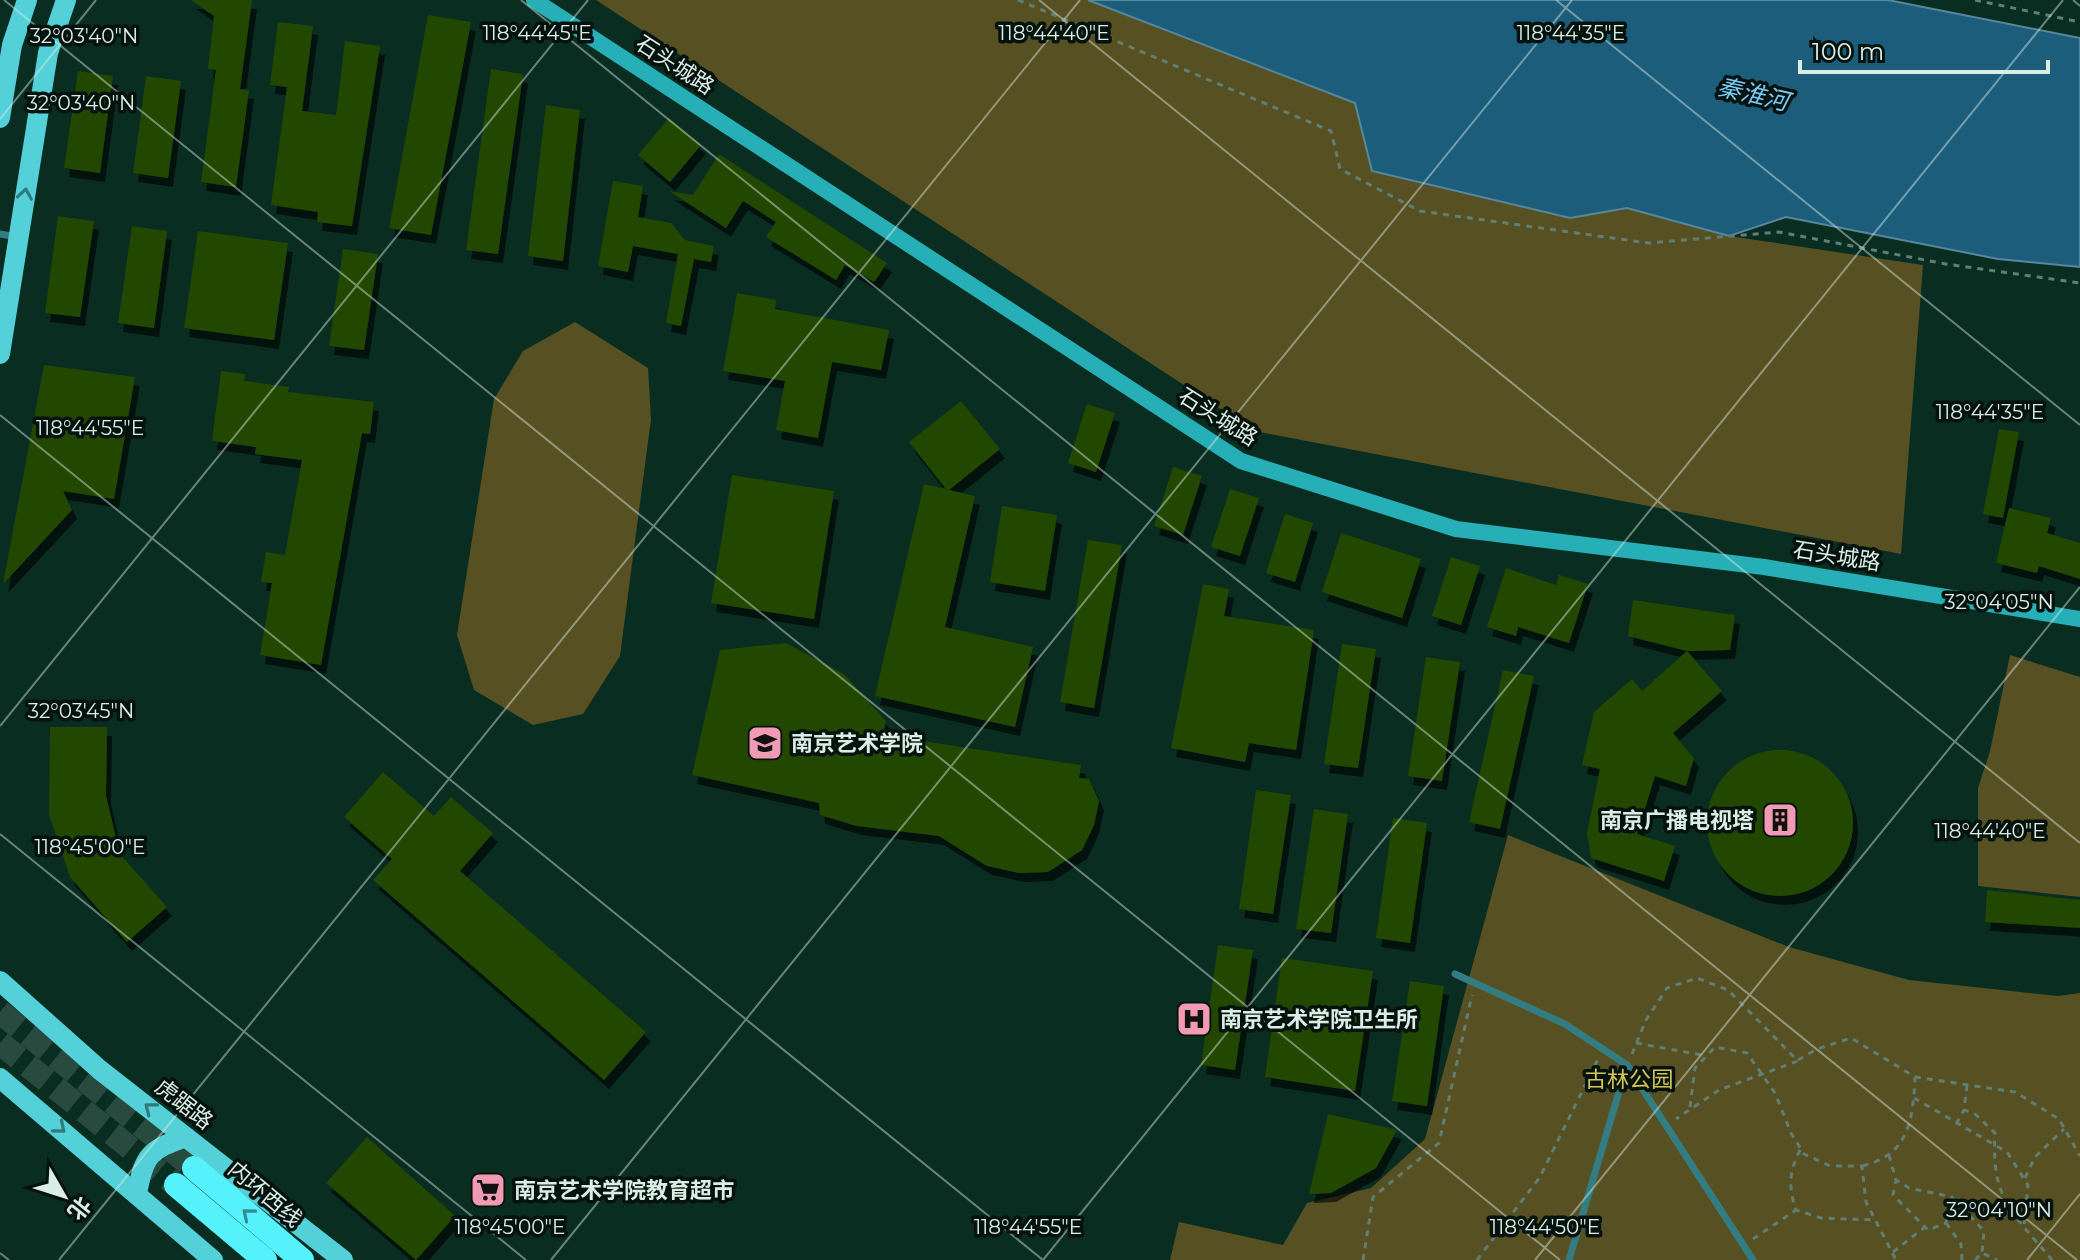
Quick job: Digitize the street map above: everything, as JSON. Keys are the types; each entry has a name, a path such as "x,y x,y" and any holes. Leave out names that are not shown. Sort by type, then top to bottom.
{"highway":[{"name":"内环西线","path":"194,1168 302,1260"},
{"path":"176,1185 265,1260"}],"main road":[{"path":"0,118 12,45 27,0"},
{"path":"0,354 9,235 48,53 66,0"},
{"name":"虎踞路","path":"0,981 100,1070 343,1260"},
{"path":"0,1078 213,1260"},
{"path":"137,1194 142,1167 154,1148 186,1137"}],"street":[{"name":"石头城路","path":"534,0 1241,461 1456,529 1764,567 2080,619"}],"lane":[{"path":"1455,974 1565,1024 1627,1065 1753,1260"},
{"path":"1569,1260 1627,1065"}],"path":[{"path":"1018,0 1331,131 1340,169 1420,211 1648,243 1779,232 1946,264 2080,283"},
{"path":"1975,0 2080,22"},
{"path":"1627,1065 1667,988 1697,978 1728,990 1798,1061"},
{"path":"1363,1260 1373,1197 1439,1143 1475,983"},
{"path":"1666,1127 1690,1107 1719,1090 1851,1038 1915,1077 2015,1092 2059,1119 2080,1156"},
{"path":"1636,1043 1707,1056"},
{"path":"1477,1260 1540,1177 1604,1047"},
{"path":"1690,1107 1695,1068 1715,1047 1747,1053 1764,1072 1804,1154 1830,1166 1862,1166 1884,1161 1907,1135 1915,1077"},
{"path":"1956,1125 1964,1110 1967,1085"},
{"path":"1914,1098 2007,1152 2028,1185 2024,1226"},
{"path":"1964,1110 1975,1114 1995,1133 1998,1190 2052,1260"},
{"path":"2025,1180 2035,1157 2064,1129"},
{"path":"1796,1210 1790,1171 1801,1149"},
{"path":"1889,1154 1896,1180 1893,1195 1928,1230 1946,1223"},
{"path":"1862,1166 1866,1202 1896,1260"},
{"path":"1896,1180 1909,1188 1952,1197 1984,1231 1982,1253 1975,1260"},
{"path":"1952,1197 1946,1223 1961,1244 1962,1260"},
{"path":"1743,1246 1796,1210"},
{"path":"1796,1210 1821,1218 1876,1220"},
{"path":"1893,1252 1925,1227"},
{"path":"1982,1253 1997,1260"}],"green space":[{"path":"596,0 1088,0 1334,94 1500,0 1570,218 1627,207 1729,236 1923,265 1901,554 1254,431"},
{"path":"575,322 648,368 651,419 620,656 583,714 533,725 474,690 457,635 494,399 523,351"},
{"path":"2010,655 2080,677 2080,897 1978,886 1978,788 1990,751"},
{"name":"古林公园","path":"1508,835 1789,947 1909,980 2058,996 2080,993 2080,1260 1170,1260 1179,1222 1283,1245 1307,1203 1371,1188 1425,1139"}],"water":[{"name":"秦淮河","path":"1088,0 1888,0 2080,38 2080,267 1998,259 1786,217 1729,236 1627,208 1570,218 1372,171 1355,103"}],"building":[{"path":"191,0 252,0 240,89 249,90 236,187 201,182 216,70 208,69 214,16"},
{"path":"428,15 471,22 431,235 389,228"},
{"path":"278,22 313,26 302,111 336,115 345,41 380,46 352,226 317,222 318,212 271,205 287,87 270,85"},
{"path":"491,69 523,74 498,254 466,250"},
{"path":"78,71 113,76 100,173 64,168"},
{"path":"146,76 181,81 168,178 133,173"},
{"path":"546,105 580,110 563,261 528,256"},
{"path":"669,118 701,145 670,182 638,155"},
{"path":"719,154 887,263 874,282 845,265 836,280 766,237 776,222 743,201 726,228 669,191 693,195"},
{"path":"613,181 643,186 638,217 671,223 685,240 714,246 711,262 694,259 681,326 666,323 678,254 633,246 628,272 598,266"},
{"path":"58,216 94,221 80,317 45,313"},
{"path":"132,226 167,231 154,328 118,323"},
{"path":"198,231 288,243 274,340 184,328"},
{"path":"343,249 378,254 364,350 329,346"},
{"path":"737,293 776,300 775,309 889,330 881,370 832,362 818,438 776,430 785,381 723,371"},
{"path":"44,365 135,377 114,499 63,491 72,510 3,584"},
{"path":"221,371 245,374 244,381 289,387 288,392 374,402 370,434 362,433 321,665 260,655 272,583 261,582 266,552 285,555 302,460 255,454 256,447 212,441"},
{"path":"961,401 1000,449 949,490 975,496 945,627 1033,647 1015,727 875,696 924,484 946,489 909,442"},
{"path":"1087,404 1115,413 1096,472 1068,463"},
{"path":"1999,429 2019,432 2003,518 1983,514"},
{"path":"1173,467 1202,476 1183,535 1154,526"},
{"path":"732,475 834,491 814,619 711,603"},
{"path":"1230,489 1259,498 1240,556 1211,547"},
{"path":"1002,506 1057,515 1045,591 990,582"},
{"path":"2009,508 2051,518 2047,533 2080,543 2080,579 2039,566 2037,573 1996,563"},
{"path":"1285,514 1313,523 1295,582 1266,573"},
{"path":"1341,533 1421,559 1402,618 1322,592"},
{"path":"1088,540 1122,545 1094,708 1060,702"},
{"path":"1451,557 1480,566 1461,625 1432,616"},
{"path":"1506,568 1556,585 1559,575 1588,584 1569,643 1518,627 1516,636 1487,627"},
{"path":"1203,584 1229,589 1224,616 1314,630 1296,750 1249,743 1245,762 1171,748"},
{"path":"1633,600 1735,615 1730,650 1687,651 1628,636"},
{"path":"786,643 844,674 886,721 883,735 1081,765 1079,778 1089,779 1099,801 1094,825 1082,850 1048,872 1019,873 987,866 939,836 857,826 820,815 819,803 692,775 720,650"},
{"path":"1342,644 1376,649 1358,768 1324,764"},
{"path":"1687,651 1722,691 1673,733 1694,758 1686,786 1655,776 1637,834 1675,846 1664,881 1591,858 1587,833 1600,769 1582,765 1594,712 1632,679 1642,691"},
{"path":"1426,657 1460,662 1442,781 1408,776"},
{"path":"1503,670 1534,676 1500,829 1469,822"},
{"path":"50,727 107,727 106,796 120,854 167,907 127,942 70,877 49,815"},
{"name":"南京广播电视塔","path":"1780,750 1808,755 1832,771 1848,795 1853,823 1848,851 1832,875 1808,891 1780,896 1752,891 1728,875 1712,851 1707,823 1712,795 1728,771 1752,755"},
{"path":"383,772 434,816 451,797 493,833 460,871 646,1032 604,1080 373,880 392,859 344,817"},
{"path":"1256,790 1291,795 1273,914 1239,909"},
{"path":"1314,809 1348,814 1331,933 1296,929"},
{"path":"1393,818 1427,823 1410,943 1376,938"},
{"path":"1987,890 2080,900 2080,928 1985,922"},
{"path":"1218,945 1253,950 1235,1070 1201,1065"},
{"path":"1282,958 1373,971 1355,1091 1265,1077"},
{"path":"1410,981 1444,986 1427,1106 1392,1101"},
{"path":"1328,1114 1397,1130 1376,1168 1331,1193 1309,1194"},
{"path":"367,1137 455,1216 416,1260 326,1183"}],"tunnel":[{"path":"0,1012 194,1168"},
{"path":"0,1043 176,1185"}],"place":[{"name":"南京艺术学院","path":"765,743"},
{"name":"南京广播电视塔","path":"1780,820"},
{"name":"南京艺术学院卫生所","path":"1194,1019"},
{"name":"南京艺术学院教育超市","path":"488,1190"}]}
